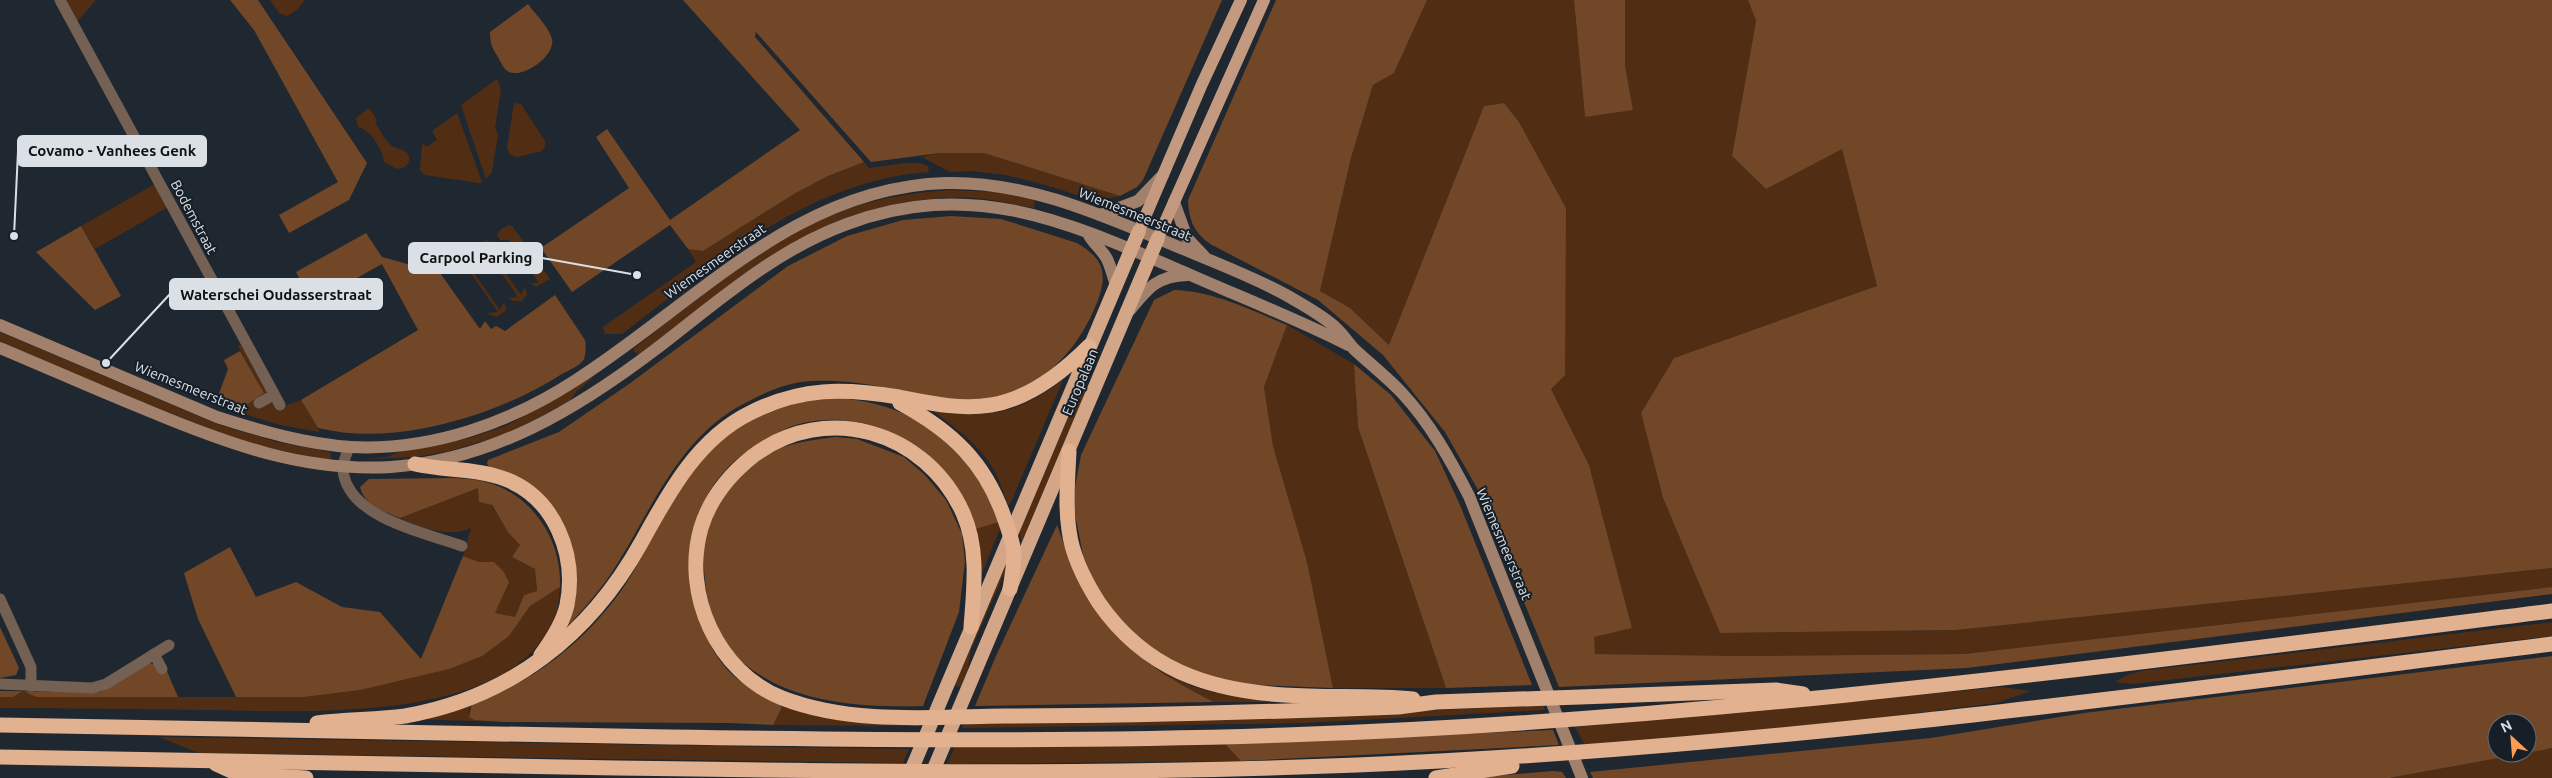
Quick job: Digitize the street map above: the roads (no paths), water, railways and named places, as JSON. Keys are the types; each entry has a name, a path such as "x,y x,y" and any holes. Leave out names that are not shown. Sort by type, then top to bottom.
{"highway":[{"name":"Europalaan","path":"908,778 1139,231"},
{"name":"Europalaan","path":"930,778 1158,238"},
{"path":"266,730 334,721 405,716 441,708 503,684 570,637 602,604 629,564 664,503 702,449 733,423 764,406 802,393 838,391 888,396 966,408 993,405 1014,399 1036,388 1069,365 1089,346"},
{"path":"888,396 935,423 950,434 972,456 993,491 1010,536 1014,554 1010,589"},
{"path":"971,627 974,546 964,516 952,492 924,460 898,442 867,431 836,427 800,433 767,446 738,468 715,496 701,529 696,565 699,598 709,628 727,656 749,678 779,697 817,710 872,717 1078,716 1398,708 1436,702 1776,690 1829,698"},
{"path":"1069,451 1067,499 1068,529 1072,549 1092,592 1109,617 1124,634 1148,655 1175,671 1207,684 1242,690 1285,695 1386,696 1436,702"},
{"path":"415,464 441,470 487,474 506,480 523,489 542,505 553,519 569,558 570,580 567,605 561,623 536,662"},
{"path":"0,725 868,740 1077,740 1287,735 1453,728 1583,720 1829,698 2010,678 2552,611"},
{"path":"0,757 874,772 1083,772 1288,768 1554,754 1833,730 1980,714 2552,644"},
{"path":"1436,778 1518,765 1554,754"},
{"path":"210,762 238,774 306,778"}],"main road":[{"name":"Europalaan","path":"1139,231 1241,0"},
{"name":"Europalaan","path":"1158,238 1264,0"},
{"path":"1100,215 1138,201 1163,175"},
{"name":"Wiemesmeerstraat","path":"0,325 217,417 288,438 349,447 388,446 457,435 524,410 576,381 611,357 752,250 816,214 846,202 913,185 979,184 1042,194 1158,238 1292,298 1335,327 1404,396 1425,421 1447,454 1490,546 1582,778"},
{"path":"1174,202 1187,238 1198,247 1205,258"},
{"name":"Wiemesmeerstraat","path":"0,348 240,447 289,460 343,467 392,467 415,464 488,448 556,417 623,374 769,264 801,245 852,222 877,214 914,207 957,203 990,205 1028,213 1088,233 1131,249 1289,317 1354,348"},
{"path":"1088,233 1092,242 1100,248 1108,260 1116,286"},
{"path":"1127,314 1146,291 1159,280 1189,275"}],"street":[{"name":"Bodemstraat","path":"60,0 277,400 259,403"},
{"path":"349,447 343,467 348,488 359,502 382,518 462,546"},
{"path":"0,599 31,667 31,686"},
{"path":"0,684 92,688 106,684 169,645"},
{"path":"154,654 162,669"}],"place":[{"name":"Covamo - Vanhees Genk","path":"14,236"},
{"name":"Carpool Parking","path":"637,275"},
{"name":"Waterschei Oudasserstraat","path":"106,363"}]}
